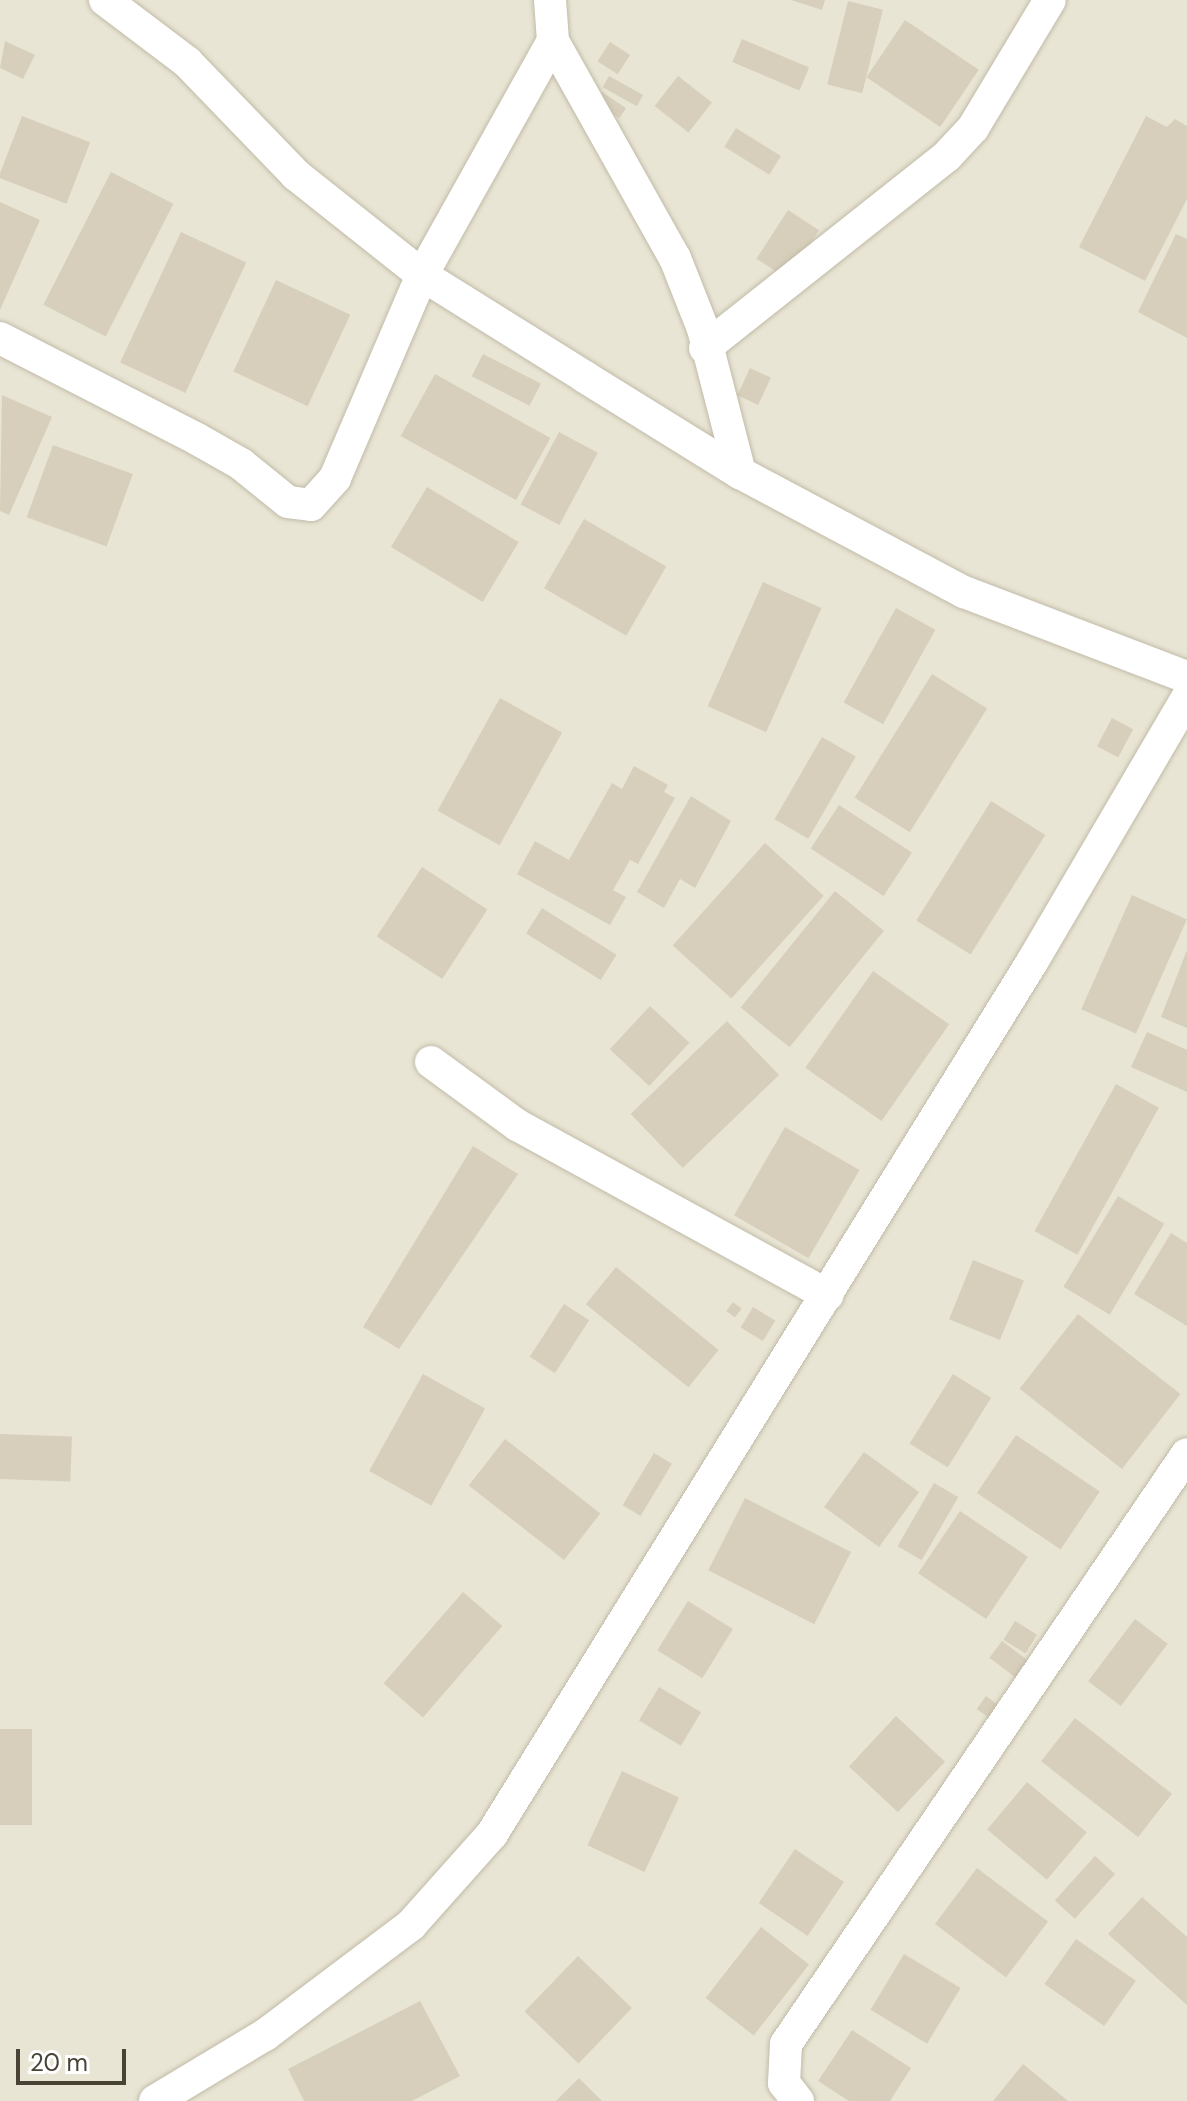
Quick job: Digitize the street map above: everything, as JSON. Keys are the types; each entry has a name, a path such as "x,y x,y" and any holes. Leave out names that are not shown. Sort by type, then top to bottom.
{"street":[{"path":"105,0 187,62 296,175 422,275 740,473 964,592 1187,677"},
{"path":"550,0 553,41 675,258 705,348 740,473"},
{"path":"705,348 947,156 973,128 1050,0"},
{"path":"0,338 241,464 288,502 311,505 335,478 422,275 553,41"},
{"path":"155,2101 265,2035 411,1925 492,1834 827,1295 1187,698"},
{"path":"431,1062 517,1125 827,1295"},
{"path":"798,2101 784,2083 786,2044 1187,1454"}],"shaded area":[{"path":"0,0 1187,0 1187,2101 0,2101"}],"building":[{"path":"791,0 825,0 822,10"},
{"path":"848,1 883,10 862,93 827,84"},
{"path":"905,20 979,70 940,127 866,77"},
{"path":"742,39 809,68 799,91 732,62"},
{"path":"5,41 35,55 23,79 0,68"},
{"path":"610,42 630,55 618,74 597,61"},
{"path":"609,76 643,95 637,106 603,87"},
{"path":"678,76 712,102 688,132 655,106"},
{"path":"602,92 626,108 619,118 595,102"},
{"path":"22,116 90,142 66,204 0,178"},
{"path":"1146,116 1167,127 1175,119 1187,126 1187,199 1145,281 1079,247"},
{"path":"736,128 781,156 769,175 724,147"},
{"path":"111,172 173,204 106,337 43,305"},
{"path":"0,202 40,220 0,310"},
{"path":"788,210 819,230 787,279 756,259"},
{"path":"181,232 246,262 185,393 120,363"},
{"path":"1176,234 1187,239 1187,338 1138,312"},
{"path":"276,280 350,315 308,406 233,372"},
{"path":"483,354 541,384 530,406 472,376"},
{"path":"750,368 771,378 758,405 737,395"},
{"path":"435,374 550,438 516,500 401,436"},
{"path":"2,395 52,417 9,515 0,511"},
{"path":"559,432 598,453 559,525 521,504"},
{"path":"53,445 133,474 107,546 27,517"},
{"path":"427,487 519,542 483,602 391,547"},
{"path":"584,519 666,566 626,636 544,588"},
{"path":"763,582 821,608 766,732 708,706"},
{"path":"896,608 935,630 883,724 844,702"},
{"path":"932,674 987,708 910,832 855,798"},
{"path":"500,698 562,732 500,845 437,811"},
{"path":"1112,718 1133,729 1118,758 1097,746"},
{"path":"822,737 856,756 808,839 774,819"},
{"path":"634,766 668,785 664,792 675,798 638,864 630,860 613,890 626,897 610,925 517,874 535,841 569,860 612,783 622,789"},
{"path":"691,796 731,821 695,888 680,879 664,908 637,892"},
{"path":"991,801 1045,835 971,954 916,921"},
{"path":"839,805 912,852 884,896 811,849"},
{"path":"765,843 824,896 731,998 673,946"},
{"path":"422,867 487,909 442,979 377,937"},
{"path":"835,891 884,931 790,1047 741,1008"},
{"path":"1132,895 1187,919 1136,1034 1081,1009"},
{"path":"542,908 617,955 601,980 526,933"},
{"path":"1187,950 1187,1028 1161,1017"},
{"path":"873,971 949,1024 881,1121 805,1068"},
{"path":"650,1006 689,1043 649,1086 610,1049"},
{"path":"727,1021 779,1075 683,1168 631,1114"},
{"path":"1147,1032 1187,1050 1187,1092 1131,1067"},
{"path":"1116,1084 1159,1108 1077,1255 1035,1231"},
{"path":"785,1127 859,1170 808,1258 734,1215"},
{"path":"473,1146 518,1174 399,1349 363,1327"},
{"path":"1118,1196 1164,1224 1110,1315 1063,1287"},
{"path":"1171,1233 1187,1243 1187,1326 1134,1294"},
{"path":"973,1260 1024,1281 1000,1340 949,1319"},
{"path":"616,1267 719,1350 688,1387 586,1304"},
{"path":"733,1302 742,1309 735,1317 726,1311"},
{"path":"564,1304 589,1320 555,1373 530,1357"},
{"path":"753,1307 775,1320 763,1341 741,1328"},
{"path":"1078,1314 1180,1394 1122,1469 1020,1389"},
{"path":"423,1374 485,1408 431,1506 369,1471"},
{"path":"953,1374 991,1398 948,1467 910,1444"},
{"path":"0,1434 72,1437 70,1481 0,1479"},
{"path":"1016,1435 1100,1491 1061,1550 977,1493"},
{"path":"505,1439 600,1513 564,1560 469,1485"},
{"path":"864,1452 919,1492 879,1547 824,1507"},
{"path":"654,1453 672,1464 641,1516 623,1505"},
{"path":"934,1483 958,1497 922,1560 898,1546"},
{"path":"745,1498 851,1552 814,1624 708,1570"},
{"path":"960,1511 1028,1557 986,1619 918,1573"},
{"path":"463,1592 502,1626 423,1717 384,1683"},
{"path":"688,1601 733,1629 702,1678 657,1650"},
{"path":"1135,1619 1168,1644 1121,1706 1088,1681"},
{"path":"1015,1621 1037,1635 1025,1653 1003,1640"},
{"path":"1002,1641 1033,1664 1021,1681 989,1658"},
{"path":"659,1687 701,1712 681,1746 639,1720"},
{"path":"986,1696 1001,1707 992,1720 977,1709"},
{"path":"896,1716 945,1762 898,1812 849,1766"},
{"path":"1075,1718 1172,1794 1138,1837 1041,1761"},
{"path":"0,1729 32,1729 32,1825 0,1825"},
{"path":"622,1771 679,1798 644,1872 587,1845"},
{"path":"1027,1782 1087,1832 1047,1880 987,1829"},
{"path":"795,1849 844,1882 808,1936 759,1903"},
{"path":"1095,1856 1115,1874 1075,1919 1055,1901"},
{"path":"977,1868 1048,1922 1006,1977 935,1924"},
{"path":"1142,1897 1187,1937 1187,2005 1108,1934"},
{"path":"761,1927 809,1965 754,2035 706,1998"},
{"path":"1076,1939 1136,1981 1104,2026 1044,1984"},
{"path":"904,1954 961,1988 927,2044 871,2010"},
{"path":"578,1956 632,2008 578,2063 525,2011"},
{"path":"420,2001 460,2076 412,2101 304,2101 288,2069"},
{"path":"852,2030 911,2068 890,2101 849,2101 818,2081"},
{"path":"1023,2064 1068,2101 993,2101"},
{"path":"579,2078 602,2101 556,2101"}]}
